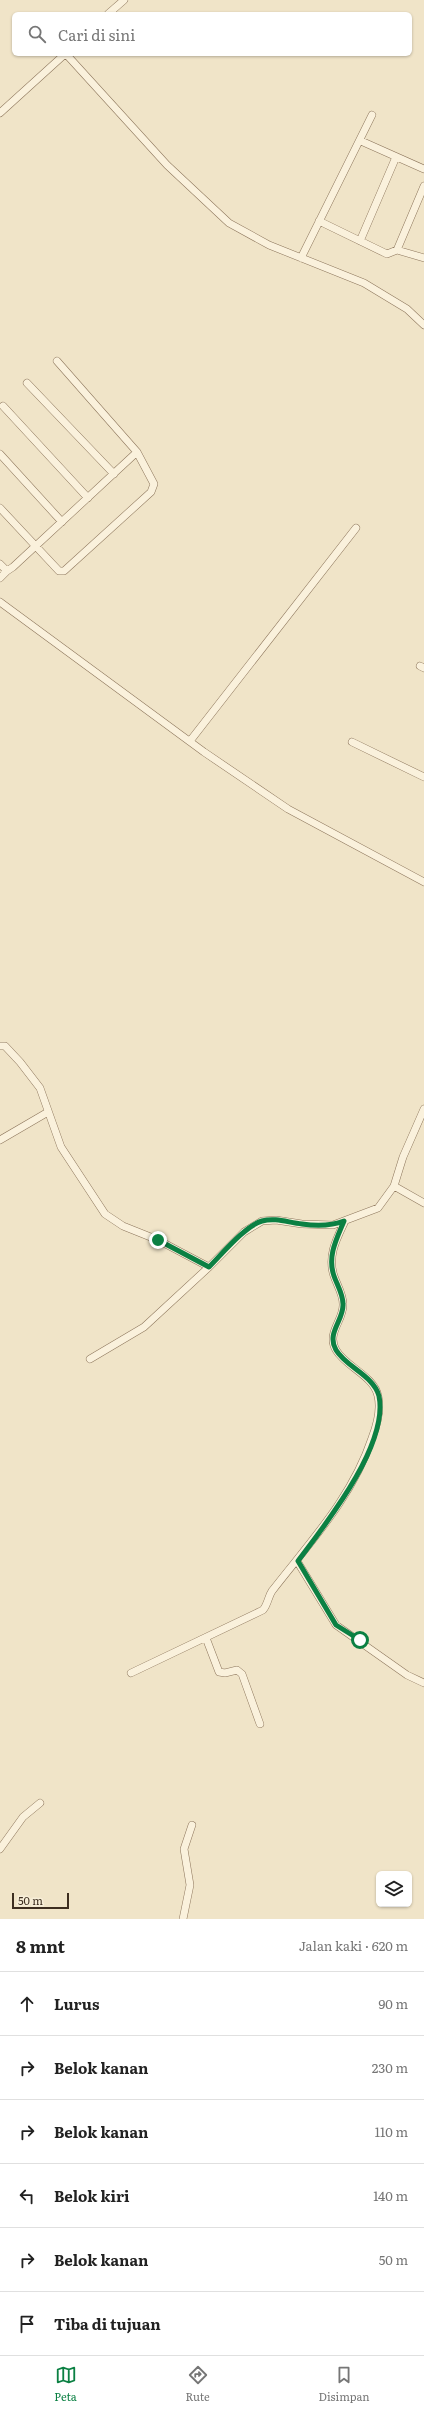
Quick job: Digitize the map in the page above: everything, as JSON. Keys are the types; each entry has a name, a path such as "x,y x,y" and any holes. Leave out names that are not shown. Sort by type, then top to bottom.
{"street":[{"path":"110,12 124,0"},
{"path":"0,113 63,56"},
{"path":"67,56 167,165 229,223 269,245 364,282 406,309 424,325"},
{"path":"302,258 319,221 361,141 372,115"},
{"path":"361,141 424,169"},
{"path":"360,241 396,157"},
{"path":"397,250 424,186"},
{"path":"319,221 387,254 397,250 424,258"},
{"path":"0,508 59,571 64,571 152,492 154,484 137,452 57,361"},
{"path":"27,383 114,474"},
{"path":"3,406 88,498"},
{"path":"0,578 137,452"},
{"path":"0,454 62,522"},
{"path":"190,741 356,528"},
{"path":"0,564 7,571"},
{"path":"0,602 190,741 288,808 424,882"},
{"path":"352,742 424,778"},
{"path":"0,1046 5,1046 20,1062 40,1088 61,1147 105,1214 123,1226 158,1240 209,1267"},
{"path":"90,1359 144,1327 209,1267 244,1232 262,1221 276,1220 302,1224 333,1225 378,1208 394,1186 403,1157 424,1109"},
{"path":"0,1140 48,1112"},
{"path":"394,1186 424,1203"},
{"path":"131,1673 263,1610 270,1593 301,1566 353,1484 367,1453 376,1426 379,1404 376,1389 339,1354 333,1340 343,1305 333,1275 331,1259 333,1247 344,1221"},
{"path":"301,1566 336,1625 407,1675 424,1683"},
{"path":"206,1638 219,1672 225,1673 237,1670 242,1674 260,1724"},
{"path":"0,1849 19,1822 40,1803"},
{"path":"184,1919 190,1885 184,1849 192,1824"}],"route":[{"path":"158,1240 209,1267 244,1232 262,1221 276,1220 302,1224 333,1225 344,1221 333,1247 331,1259 333,1275 341,1293 343,1305 342,1312 333,1335 333,1340 335,1348 339,1354 376,1389 379,1404 376,1426 367,1453 353,1484 337,1510 298,1561 305,1570 336,1625 360,1640"}]}
